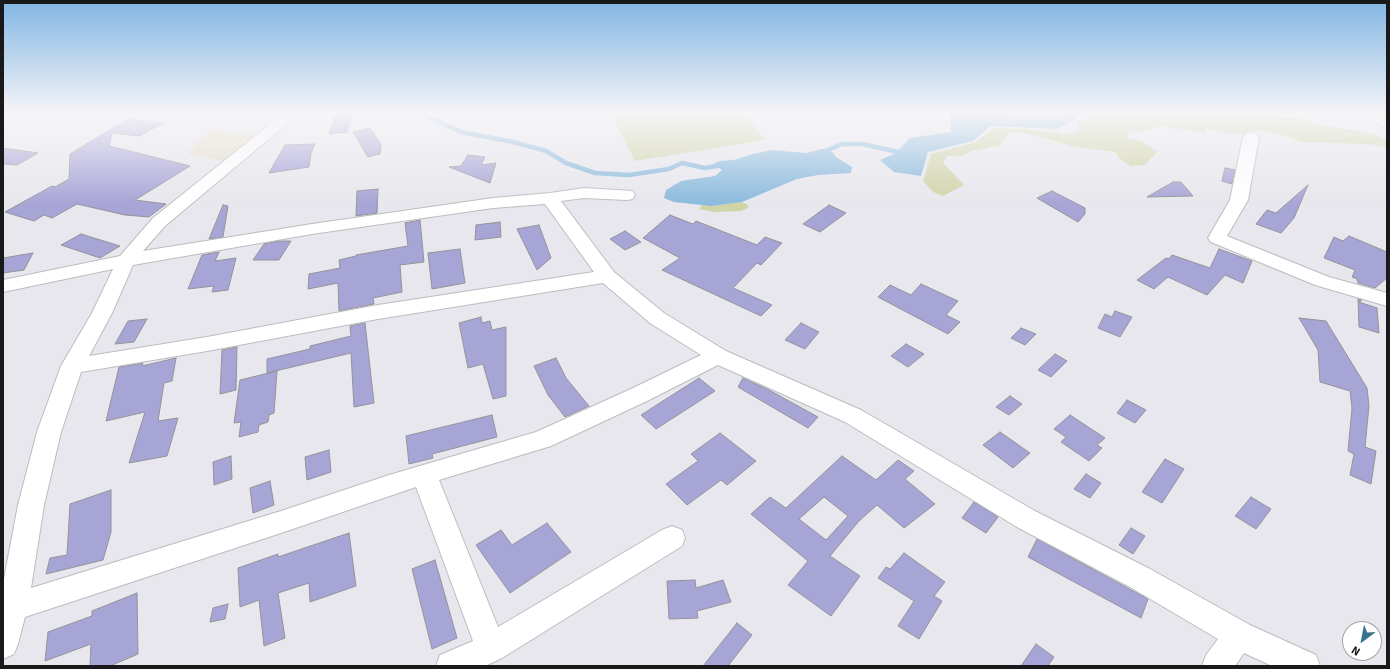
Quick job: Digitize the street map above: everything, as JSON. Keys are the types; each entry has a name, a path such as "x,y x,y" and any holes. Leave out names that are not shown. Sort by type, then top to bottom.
{"street":[{"path":"3,644 8,608 49,432 72,366 102,313 126,260 159,222 256,143"},
{"path":"1250,143 1239,200 1217,238 1322,281 1387,300"},
{"path":"3,286 126,260 312,229 493,203 550,198 584,193 627,195"},
{"path":"550,198 607,276 657,318 718,356 852,416 1026,519 1140,578 1239,635 1305,666"},
{"path":"72,366 206,344 378,312 607,276"},
{"path":"8,608 194,548 281,522 389,485 543,439 639,395 718,356"},
{"path":"424,475 491,648"},
{"path":"451,666 491,648 672,538"},
{"path":"1217,666 1239,635"}],"shaded area":[{"path":"197,143 248,143 224,161 187,154"}],"green space":[{"path":"626,143 745,143 635,161"},
{"path":"971,143 1001,143 1000,145 971,151 963,156 947,156 943,163 964,185 943,196 933,192 923,181 931,154"},
{"path":"1062,143 1145,143 1157,152 1145,165 1131,166 1120,159 1115,152 1076,147"},
{"path":"1342,143 1387,143 1387,147 1367,144"},
{"path":"742,202 748,205 748,208 741,211 715,212 699,209 702,205 711,206"}],"water":[{"path":"905,143 964,143 928,152 921,176 894,172 880,160 896,153"},
{"path":"827,149 836,157 852,167 851,173 818,175 797,179 742,202 711,206 674,202 664,198 666,190 681,181 715,176 722,170 713,164 719,161 734,160 772,150 807,153"}],"building":[{"path":"88,143 110,143 109,146 190,166 135,200 166,204 149,217 125,215 77,204 52,218 44,215 34,221 5,212 52,186 55,187 69,179 70,154"},
{"path":"360,143 380,143 380,154 368,157"},
{"path":"315,144 311,153 309,167 269,173 285,145"},
{"path":"3,148 38,153 17,165 3,164"},
{"path":"468,155 485,157 481,165 496,163 490,183 449,167 461,166"},
{"path":"1225,168 1235,170 1232,184 1222,181"},
{"path":"1173,182 1181,182 1193,196 1147,197"},
{"path":"1308,185 1294,218 1281,233 1256,224 1267,210 1276,213"},
{"path":"378,189 377,213 356,216 357,191"},
{"path":"1052,191 1085,208 1085,214 1078,222 1037,198"},
{"path":"223,205 228,206 223,237 209,239"},
{"path":"829,205 846,213 820,232 803,224"},
{"path":"670,215 693,224 696,221 757,245 765,237 782,243 761,265 757,263 733,288 772,305 761,316 662,270 680,258 643,238"},
{"path":"420,220 424,262 400,265 402,292 373,298 374,304 339,311 338,283 308,289 309,274 340,268 339,260 356,255 408,246 405,223"},
{"path":"500,222 501,237 475,240 476,225"},
{"path":"539,225 551,258 537,270 517,229"},
{"path":"625,231 641,242 625,250 610,239"},
{"path":"81,234 120,246 100,258 61,245"},
{"path":"1349,236 1387,252 1387,278 1375,288 1358,283 1357,279 1352,277 1355,270 1324,258 1334,237 1343,241"},
{"path":"279,241 291,241 279,260 253,260 264,244"},
{"path":"460,249 465,283 432,289 428,253"},
{"path":"1219,249 1252,261 1243,283 1225,275 1207,295 1168,277 1154,289 1137,280 1166,258 1169,259 1172,255 1210,268"},
{"path":"219,252 215,261 236,258 228,290 212,292 214,286 188,289 202,255"},
{"path":"33,253 24,270 3,273 3,258"},
{"path":"921,284 958,301 946,315 960,322 948,334 878,297 890,285 911,295"},
{"path":"1358,299 1362,300 1359,302 1377,308 1379,333 1359,327"},
{"path":"1115,311 1132,317 1120,337 1098,328 1105,314 1112,317"},
{"path":"481,317 482,323 490,321 492,330 506,327 506,396 493,399 483,364 468,368 459,323"},
{"path":"1299,318 1326,321 1367,388 1369,406 1365,447 1376,451 1371,484 1350,475 1354,454 1348,451 1352,408 1350,391 1320,382 1318,350"},
{"path":"147,319 134,342 115,344 128,321"},
{"path":"365,323 374,403 354,407 351,353 267,373 267,359 310,349 310,346 351,336 350,326"},
{"path":"801,323 819,332 805,349 785,340"},
{"path":"1021,328 1036,334 1025,345 1011,338"},
{"path":"906,344 924,354 908,367 891,356"},
{"path":"237,347 236,390 220,394 222,350"},
{"path":"1055,354 1067,361 1051,377 1038,370"},
{"path":"176,358 172,381 164,383 158,421 178,418 167,456 129,463 145,412 106,421 119,367 143,363 142,366"},
{"path":"556,358 566,378 589,406 565,417 548,395 534,366"},
{"path":"277,371 274,413 269,415 268,422 259,425 258,432 239,437 241,422 234,423 240,380"},
{"path":"699,378 715,391 656,429 641,415"},
{"path":"743,378 769,390 818,417 808,428 738,387"},
{"path":"1010,396 1022,404 1009,415 996,407"},
{"path":"1127,400 1146,410 1135,423 1117,413"},
{"path":"492,415 497,437 432,454 433,458 409,464 406,436"},
{"path":"1070,415 1105,438 1097,445 1102,448 1089,461 1061,442 1066,437 1054,429"},
{"path":"1000,432 1030,453 1013,468 983,445"},
{"path":"720,433 756,461 727,485 721,480 687,505 666,484 698,461 691,454"},
{"path":"329,450 331,472 307,480 305,457"},
{"path":"231,456 232,479 214,485 213,462"},
{"path":"842,456 876,480 898,460 914,471 905,479 935,504 904,528 877,505 859,521 830,556 860,576 831,616 788,585 808,561 751,514 770,497 786,508","holes":["824,497 848,516 826,540 799,519"]},
{"path":"1165,459 1184,469 1162,503 1142,492"},
{"path":"1086,474 1101,483 1090,498 1074,489"},
{"path":"270,481 274,505 253,513 250,488"},
{"path":"111,490 111,532 103,560 46,574 50,558 67,555 70,504"},
{"path":"1251,497 1271,509 1256,529 1235,516"},
{"path":"974,502 998,517 986,533 962,518"},
{"path":"547,523 571,552 510,593 476,545 501,530 512,545"},
{"path":"1131,528 1145,536 1133,554 1119,545"},
{"path":"349,533 356,586 310,602 309,583 278,593 285,638 264,646 259,600 240,607 238,568 278,554 278,557"},
{"path":"1037,539 1148,599 1141,618 1028,557"},
{"path":"904,553 945,582 934,596 942,601 919,639 898,626 914,601 878,578 886,567 890,569"},
{"path":"435,560 457,638 432,649 412,569"},
{"path":"695,580 696,588 723,580 731,602 697,611 698,618 669,619 667,581"},
{"path":"137,593 138,654 110,666 90,666 91,644 45,661 48,632 92,616 92,611"},
{"path":"228,604 225,619 210,622 213,608"},
{"path":"737,623 752,635 728,666 703,666"},
{"path":"1036,644 1054,657 1048,666 1021,666"}],"waterway":[{"path":"517,143 546,151 566,163 595,173 629,175 669,169 682,163 705,168 723,165"},
{"path":"821,153 842,144 862,144 903,153"}]}
